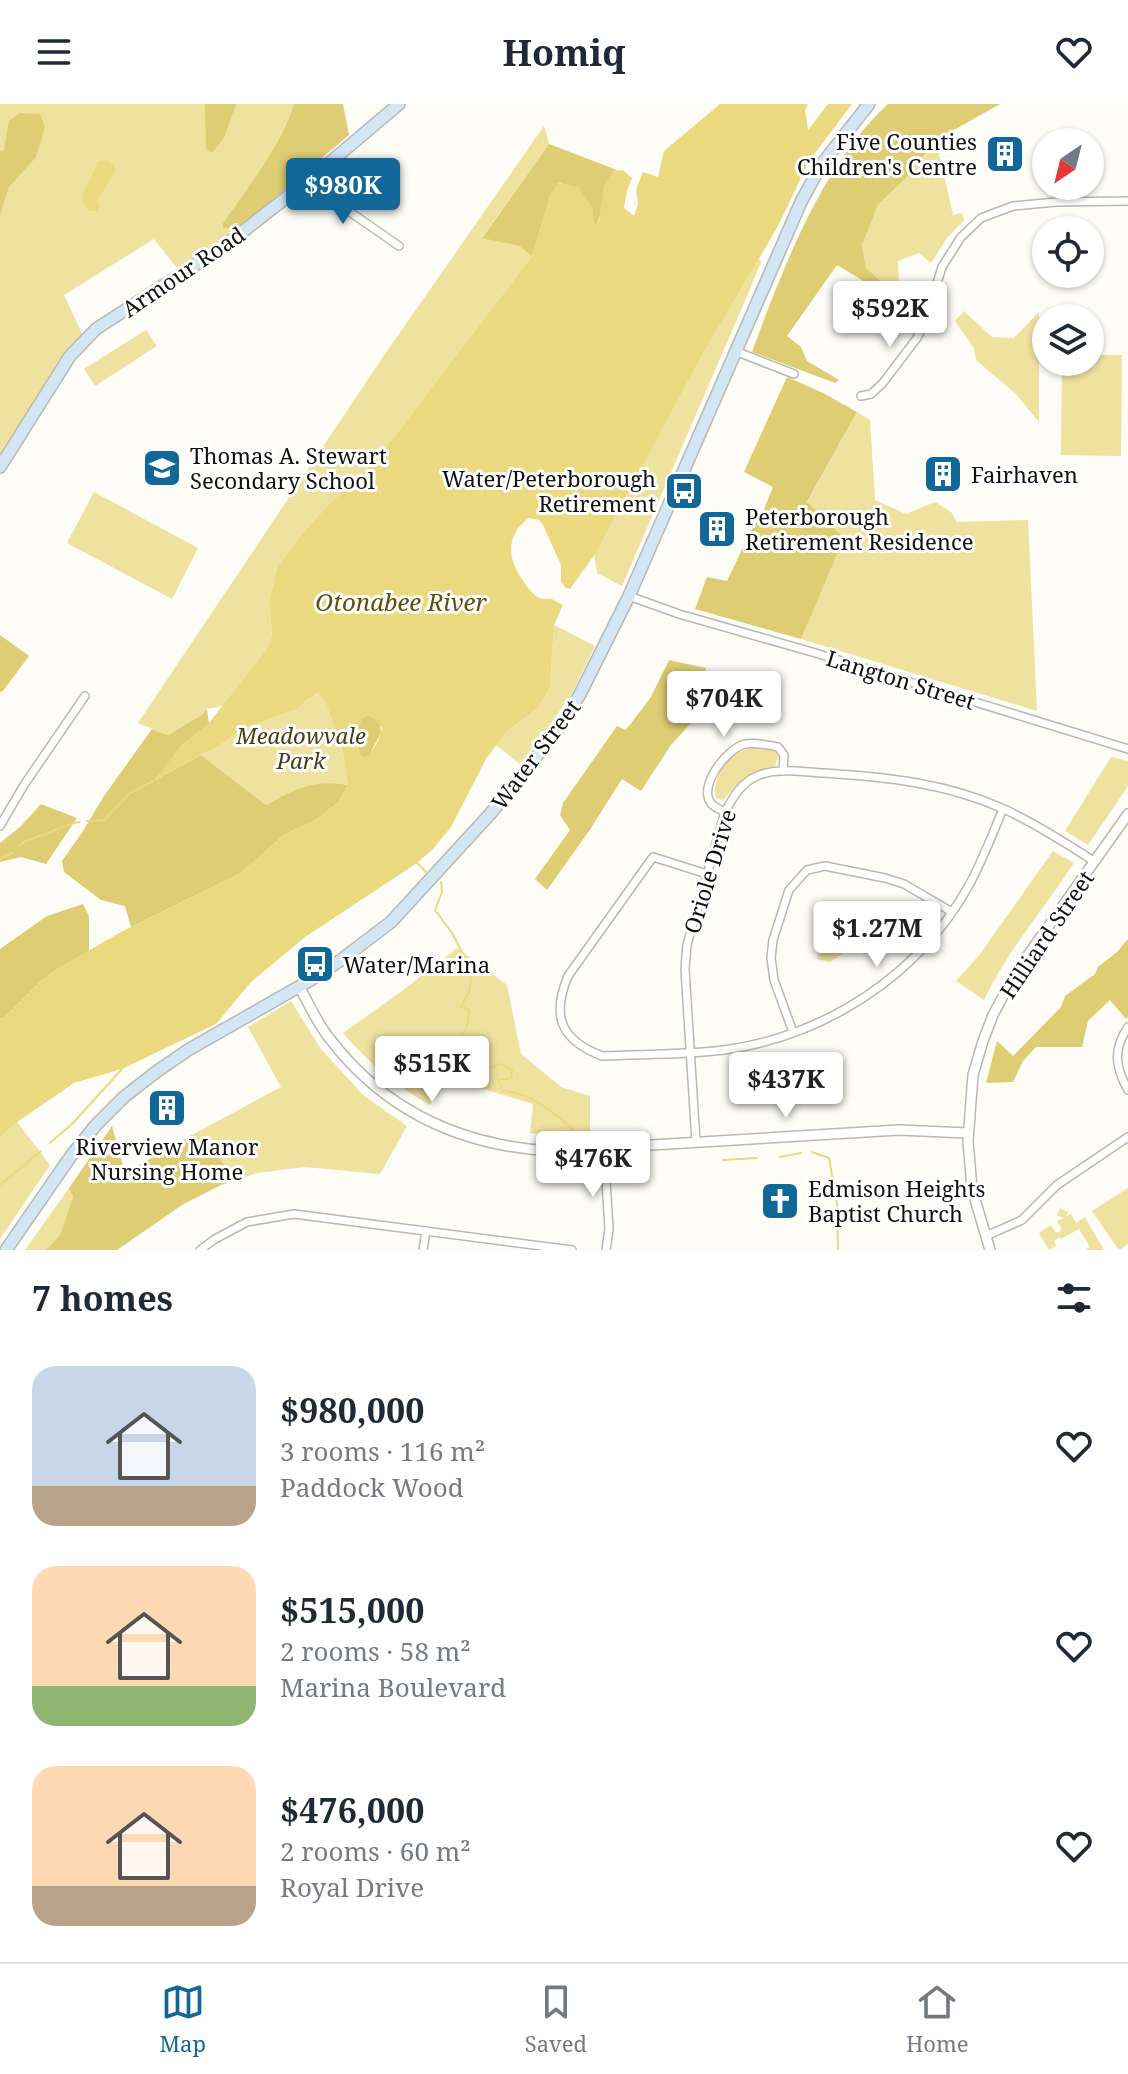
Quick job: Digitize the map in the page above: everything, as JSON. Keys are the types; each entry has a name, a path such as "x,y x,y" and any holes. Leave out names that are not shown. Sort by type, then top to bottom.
{"main road":[{"name":"Armour Road","path":"0,467 70,356 96,329 227,244 399,104"},
{"name":"Water Street","path":"6,1250 71,1156 124,1097 188,1050 341,960 391,922 491,813 561,726 629,596 801,202 821,165 869,104"}],"street":[{"path":"315,175 337,203 399,246"},
{"path":"861,396 871,394 882,384 917,338 942,267 961,237 981,218 1013,206 1128,201"},
{"path":"735,351 794,374"},
{"name":"Langton Street","path":"629,596 679,614 1128,749"},
{"path":"0,826 85,696"},
{"path":"725,812 708,798 709,783 718,766 743,744 778,747 784,755 783,771"},
{"name":"Oriole Drive","path":"696,1142 685,969 687,945 725,812 734,795 754,777 783,771 916,781 1003,809 1095,862"},
{"path":"707,874 653,857 568,976 561,993 559,1010 568,1035 584,1049 602,1056 736,1048 760,1043 828,1019 868,996 913,959 932,938 967,889 1003,809"},
{"name":"Hilliard Street","path":"990,1250 972,1189 968,1133 973,1075 993,1015 1016,972 1128,814"},
{"path":"793,1032 774,980 771,958 773,940 789,890 807,870 825,866 885,878 904,884 952,912"},
{"path":"299,986 329,1038 364,1079 410,1111 462,1136 491,1144 552,1151 899,1130 968,1133"},
{"path":"1128,1027 1121,1037 1117,1054 1118,1071 1128,1090"},
{"path":"986,1236 1022,1220 1057,1185 1128,1137"},
{"path":"604,1149 609,1229 606,1250"},
{"path":"200,1250 247,1222 294,1214 513,1246 572,1250"},
{"path":"423,1250 426,1231"}],"green space":[{"path":"0,104 294,104 272,151 223,223 238,229 177,268 154,239 64,295 83,336 0,467"},
{"path":"544,126 549,144 482,237 519,246 532,256 375,462 327,506 277,568 269,602 272,633 269,646 223,706 207,709 168,735 138,723 383,357"},
{"path":"936,140 953,215 962,213 964,220 947,238 931,263 919,253 898,261 899,284 909,307 905,315 887,304 890,299 880,291 886,285 866,268 862,245 878,205 907,177"},
{"path":"759,258 761,262 750,289 622,586 597,573 594,554 701,357"},
{"path":"964,311 992,337 1014,338 1032,319 1032,376 1039,376 1039,422 1016,394 976,360 974,348 955,321"},
{"path":"146,330 157,346 95,386 84,369"},
{"path":"1104,355 1122,355 1121,456 1061,455 1062,376 1104,376"},
{"path":"857,412 870,420 875,500 906,514 935,502 951,512 957,522 1028,520 1037,711 801,639 843,538 807,503"},
{"path":"94,492 198,548 172,599 67,543"},
{"path":"554,625 595,646 572,693 520,764 496,745 506,732 538,708 550,687"},
{"name":"Meadowvale Park","path":"320,693 342,749 348,785 325,784 305,788 266,805 201,755 240,730 299,708"},
{"path":"757,747 778,751 775,766 746,778 723,800 716,798 717,779 727,761 743,750"},
{"path":"1111,757 1128,761 1128,786 1088,845 1065,831"},
{"path":"1053,851 1074,863 1015,947 984,1000 956,981 980,954"},
{"path":"830,909 874,922 870,936 830,962 817,959 823,919"},
{"path":"457,948 507,985 521,1054 561,1087 590,1096 590,1136 530,1133 533,1104 448,1078 430,1105 383,1073 343,1033"},
{"path":"291,1001 321,1049 363,1095 407,1126 380,1174 305,1167 257,1173 234,1181 218,1154 204,1150 192,1135 281,1087 248,1027"},
{"path":"17,1122 50,1165 0,1239 0,1137"},
{"path":"69,1188 73,1197 60,1235 46,1250 25,1250"},
{"path":"1128,1188 1128,1244 1119,1250 1092,1211"},
{"path":"1060,1208 1068,1212 1066,1216 1071,1214 1076,1223 1085,1217 1104,1250 1085,1250 1090,1247 1079,1229 1054,1241 1056,1246 1049,1250 1039,1233 1051,1225 1056,1233 1062,1230 1057,1221 1064,1218 1057,1215"}],"shaded area":[{"path":"205,104 236,104 224,138 212,153 206,148"},
{"path":"294,104 343,104 349,135 238,229 223,228 223,223 272,151"},
{"path":"888,104 1000,104 936,140 907,177 878,205 862,245 866,268 887,286 880,291 837,265 787,336 801,347 807,361 839,380 835,383 752,352 791,253 824,187 864,129"},
{"path":"20,113 40,114 45,127 36,157 9,187 0,215 0,152 4,150 9,121"},
{"path":"549,144 617,170 613,171 597,225 593,226 579,188 559,183 551,194 532,256 519,246 482,238"},
{"path":"787,377 857,412 807,502 844,538 801,639 695,609 707,577 727,581 773,487 744,472"},
{"path":"0,635 29,656 0,692"},
{"path":"669,660 706,668 704,678 720,691 671,745 641,791 622,779 547,890 535,879 570,830 560,815 563,803 617,726 625,730 651,697"},
{"path":"207,709 209,724 183,744 155,780 201,755 266,805 315,784 348,785 339,802 314,821 285,834 241,873 131,927 125,906 101,900 64,872 62,861 152,729 168,735"},
{"path":"371,716 380,724 381,733 368,757 363,758 358,734 361,719"},
{"path":"41,804 77,818 46,864 21,857 0,862 0,843"},
{"path":"83,904 89,916 89,951 41,981 0,1019 0,949 47,916"},
{"path":"1128,939 1128,1017 1126,1019 1110,1000 1088,1021 1082,1047 1036,1047 1023,1061 1013,1082 986,1083 997,1041 1013,1056 1061,1007 1065,996 1095,974 1098,967"},
{"path":"112,1126 124,1169 134,1168 192,1135 204,1150 218,1154 234,1181 182,1205 117,1250 46,1250 60,1235 73,1197 69,1188"}],"water":[{"name":"Otonabee River","path":"720,104 808,104 805,110 808,130 828,104 852,104 809,161 778,226 701,357 595,554 570,589 561,582 561,565 539,520 529,518 516,531 511,547 517,571 539,598 552,599 563,605 554,625 550,687 538,708 506,732 486,759 451,827 433,849 417,863 305,937 251,982 216,1024 122,1069 74,1083 0,1137 0,1019 57,969 121,932 241,873 285,834 314,821 339,802 348,785 341,743 319,693 299,708 240,730 221,744 153,781 183,744 209,723 269,646 272,633 269,602 277,568 327,506 375,462 532,256 551,194 558,183 578,187 593,209 594,226 599,221 604,185 613,171 623,170 632,178 624,208 634,216 638,204 636,190 643,172 658,177 664,151","holes":["371,716 382,727 373,749 363,757 358,744 358,729 361,719"]},
{"path":"107,160 116,169 97,201 97,211 90,211 83,204 82,196 99,161"}],"waterway":[{"path":"87,821 104,820 130,793 153,781"},
{"path":"20,845 80,822"},
{"path":"0,859 12,853"},
{"path":"417,863 426,872"},
{"path":"441,882 442,892 435,910 452,933 472,971 469,992 461,1007 469,1010 467,1027 459,1038 479,1050 477,1065 489,1068 501,1064 512,1070 512,1078 499,1080 502,1091 532,1099 576,1132"},
{"path":"50,1143 72,1124 122,1069"},
{"path":"0,1185 41,1151"},
{"path":"812,1152 829,1158 837,1203 838,1250"},
{"path":"780,1157 801,1153"},
{"path":"723,1160 757,1158"}],"place":[{"name":"Five Counties Children's Centre","path":"1005,154"},
{"name":"Thomas A. Stewart Secondary School","path":"162,468"},
{"name":"Fairhaven","path":"943,474"},
{"name":"Water/Peterborough Retirement","path":"684,491"},
{"name":"Peterborough Retirement Residence","path":"717,529"},
{"name":"Water/Marina","path":"315,964"},
{"name":"Riverview Manor Nursing Home","path":"167,1108"},
{"name":"Edmison Heights Baptist Church","path":"780,1201"}]}
